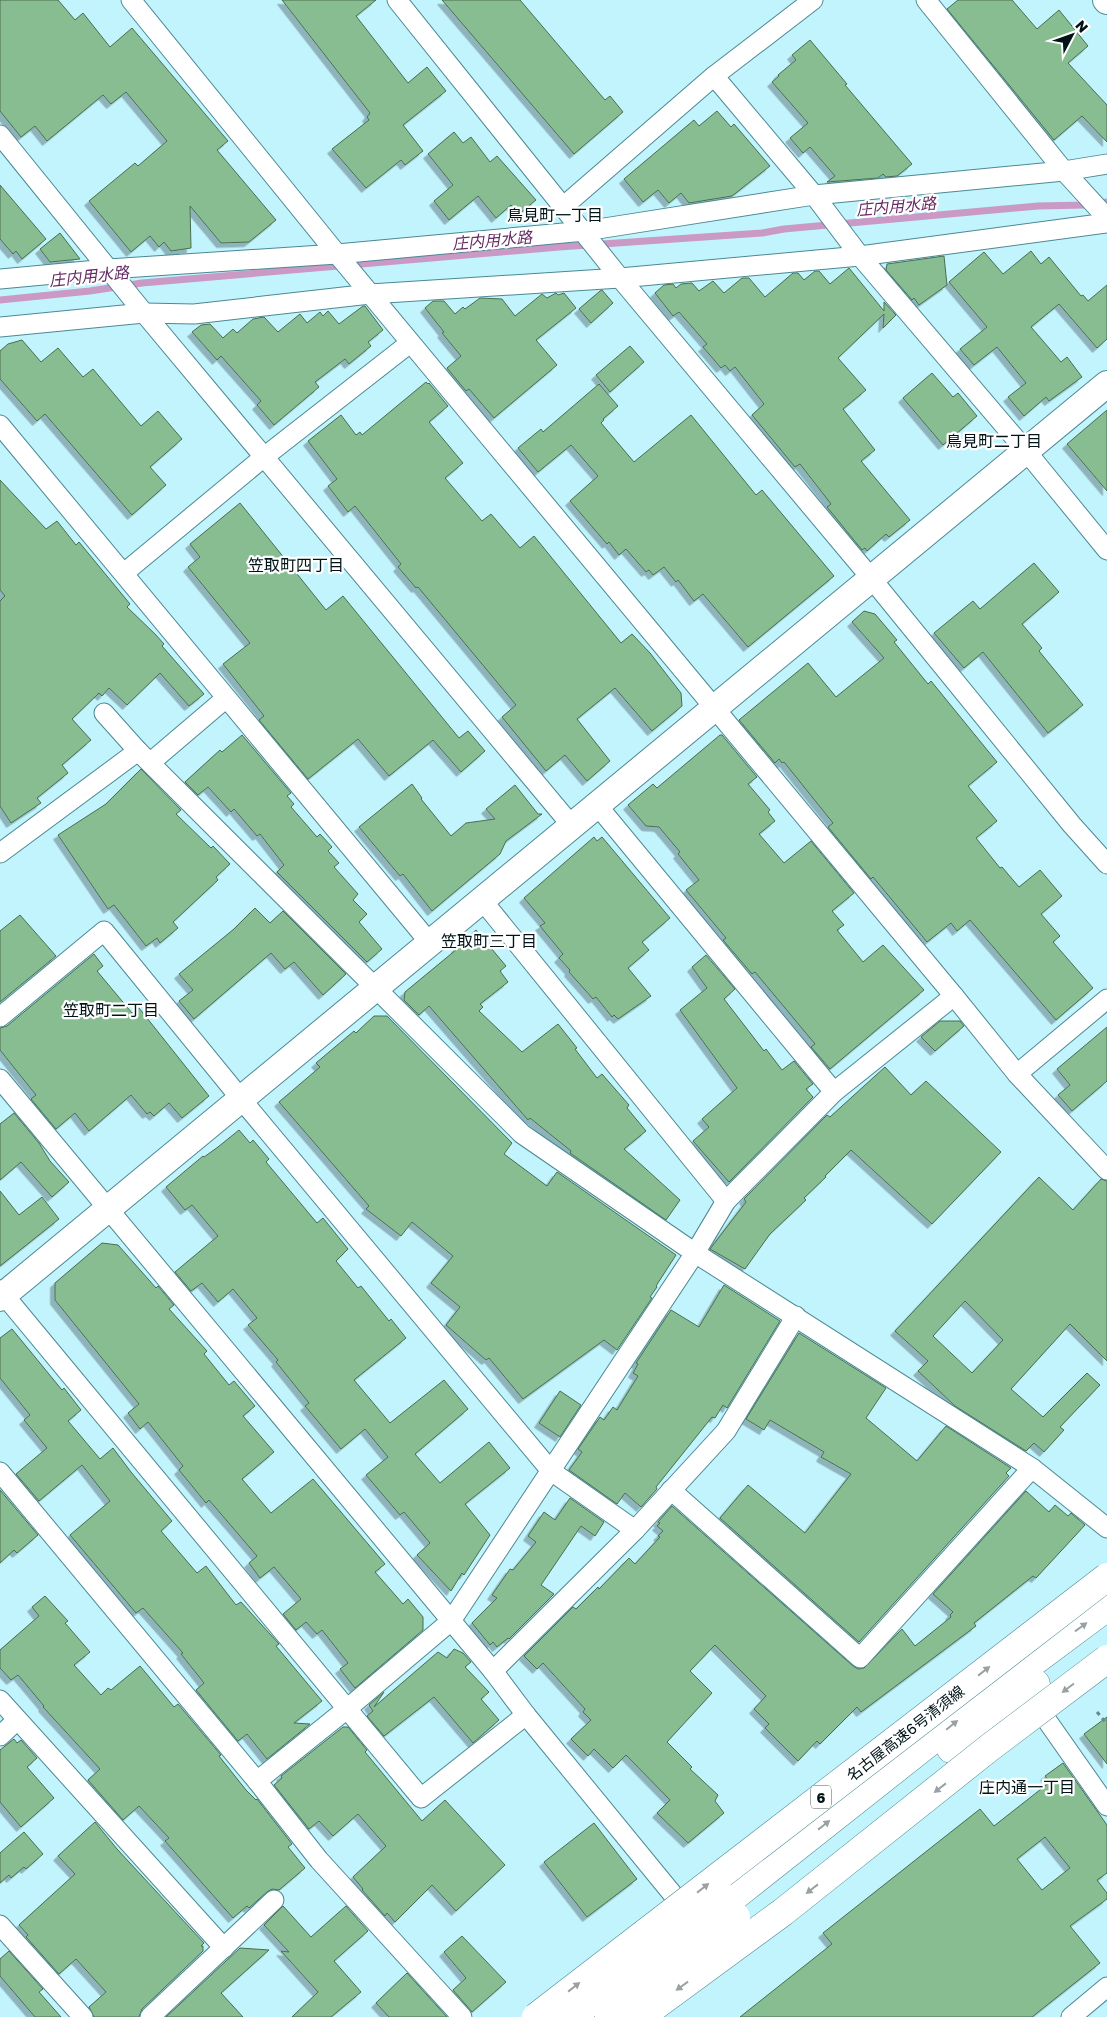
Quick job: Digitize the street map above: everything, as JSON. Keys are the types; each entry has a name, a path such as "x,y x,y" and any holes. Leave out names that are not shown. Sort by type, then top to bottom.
{"highway":[{"name":"名古屋高速6号清須線","path":"536,2017 1107,1577"},
{"path":"570,2017 731,1899 989,1695 1107,1607"},
{"path":"609,2017 1012,1701 1107,1631"},
{"path":"640,2017 783,1912 1004,1737 1107,1659"}],"street":[{"path":"130,0 410,343 1017,1074 1107,1170"},
{"path":"397,0 620,278 872,578 1072,825 1107,864"},
{"path":"564,206 714,76 813,0"},
{"path":"926,0 1064,171 1107,218"},
{"path":"714,76 814,195 860,256 1026,451 1107,550"},
{"path":"0,135 144,313 572,826"},
{"path":"0,279 108,269 337,254 584,231 814,195 1064,171 1107,164"},
{"path":"0,327 144,313 194,314 370,294 620,278 860,256 1107,223"},
{"path":"124,573 264,457 410,343"},
{"path":"526,1715 421,1798 348,1708 1,1295 108,1210 1107,384"},
{"path":"0,425 124,573 225,699 430,943"},
{"path":"0,853 145,757 225,699"},
{"path":"104,713 145,757 316,926 375,989 522,1134 695,1254 796,1316 1032,1468 1107,1528"},
{"path":"597,805 834,1092"},
{"path":"482,900 726,1201"},
{"path":"0,1017 104,931 241,1100 551,1471 635,1530"},
{"path":"257,1781 451,1622 695,1254 726,1201 834,1092 954,996"},
{"path":"1017,1074 1107,999"},
{"path":"0,1079 493,1671 526,1715 674,1897 723,1952"},
{"path":"493,1671 635,1530 726,1431 796,1316"},
{"path":"671,1490 860,1658 1032,1468"},
{"path":"0,1472 257,1781 319,1860 462,2017"},
{"path":"0,1700 224,1948"},
{"path":"1041,1712 1107,1806"},
{"path":"0,1736 18,1720"},
{"path":"150,2017 274,1900"},
{"path":"0,1925 83,2017"},
{"path":"1071,2017 1103,1997"}],"path":[{"path":"1098,1712 1107,1724"}],"building":[{"path":"0,0 58,0 75,20 83,13 110,47 132,28 228,141 217,150 276,220 249,242 221,243 190,206 191,248 171,251 164,242 159,247 150,236 131,252 89,201 135,163 138,166 167,141 126,92 111,104 103,95 47,141 35,126 21,137 0,111"},
{"path":"282,0 376,0 356,16 408,83 427,67 446,91 403,125 423,151 405,165 401,160 366,188 332,149 369,120 367,117 370,113"},
{"path":"442,0 520,0 605,100 610,96 623,112 574,154"},
{"path":"958,0 1012,0 1037,29 1059,10 1088,46 1068,63 1107,105 1107,142 1082,116 1054,140 947,9"},
{"path":"810,40 847,84 845,85 912,164 897,176 886,177 883,174 878,178 827,182 835,176 810,147 803,153 790,138 808,123 772,82 796,60 792,55"},
{"path":"717,111 731,127 734,124 770,166 732,196 689,203 681,193 669,203 658,190 643,202 624,179 694,120 699,126"},
{"path":"454,132 463,143 471,137 490,162 497,156 536,200 519,214 511,205 496,218 478,196 449,220 434,201 453,185 428,154"},
{"path":"0,185 46,239 22,259 16,251 13,254 0,239"},
{"path":"60,233 80,259 50,262 40,249"},
{"path":"1031,251 1041,264 1049,257 1081,296 1083,295 1088,301 1107,285 1107,339 1097,348 1059,304 1031,327 1061,362 1067,357 1082,377 1049,401 1046,397 1024,416 1008,397 1026,383 997,347 974,365 960,349 987,327 949,282 984,252 1003,274"},
{"path":"944,256 947,285 919,305 914,298 912,300 886,270 887,264"},
{"path":"849,268 884,311 884,302 896,315 883,328 884,314 838,358 866,390 843,409 875,450 861,461 910,520 889,537 886,534 867,551 865,548 862,550 827,507 831,504 800,464 795,467 752,415 764,404 735,367 730,371 725,365 721,368 703,347 707,344 679,312 673,316 655,293 664,285 673,284 676,288 681,284 692,283 699,291 713,281 724,293 742,278 749,278 765,297 793,273 798,273 804,280 815,271 819,271 830,284"},
{"path":"602,290 613,303 591,323 579,309"},
{"path":"556,293 558,295 564,293 576,308 536,340 557,365 494,418 469,389 466,391 447,368 461,356 425,308 433,301 444,301 455,314 463,307 465,309 480,298 502,299 515,316 542,294 547,298"},
{"path":"365,306 383,330 368,342 371,346 349,364 345,359 315,382 319,387 274,425 257,405 261,401 221,356 217,360 192,332 201,325 210,324 223,338 233,329 237,333 253,319 264,317 278,332 300,314 307,323 320,312 323,316 328,311 339,324"},
{"path":"22,340 41,362 58,348 83,377 93,369 141,426 158,411 182,439 150,467 166,485 132,515 45,414 37,421 0,379 0,351 8,344"},
{"path":"630,346 644,362 610,392 596,375"},
{"path":"932,373 953,397 958,393 977,416 943,445 903,398"},
{"path":"426,382 429,383 448,406 429,422 463,463 445,478 482,521 491,514 520,548 534,536 621,643 632,634 650,653 681,693 682,706 652,731 615,688 577,719 610,761 587,781 565,755 546,771 502,717 516,705 418,587 416,588 398,567 401,564 355,506 348,512 328,486 337,479 308,441 341,415 356,435 360,432 362,435"},
{"path":"599,384 618,406 601,423 634,462 691,415 756,495 762,490 834,576 748,647 703,594 694,601 678,580 676,582 664,567 653,575 649,570 646,572 626,549 619,555 570,501 598,476 571,445 538,472 518,448 541,429 543,432"},
{"path":"1107,410 1107,491 1067,444"},
{"path":"0,480 46,529 57,521 76,545 79,542 130,604 127,607 164,644 162,646 204,694 189,706 160,673 127,705 109,688 102,696 99,693 72,719 91,740 62,765 68,773 37,798 41,803 11,823 0,806 0,601 5,596 0,590"},
{"path":"240,503 326,610 343,596 459,738 468,731 485,751 461,772 433,740 389,776 358,739 308,779 259,720 264,716 223,664 250,643 188,567 200,557 190,544"},
{"path":"1034,563 1059,592 1022,624 1042,648 1039,651 1083,705 1048,733 983,652 964,668 934,633 973,601 980,609"},
{"path":"864,611 875,614 897,640 894,642 928,684 931,681 997,762 968,786 997,821 976,838 1000,868 1002,867 1019,887 1040,870 1062,896 1041,914 1060,936 1053,942 1093,988 1056,1020 970,920 957,931 951,923 927,942 828,827 833,823 784,762 782,763 779,759 775,763 739,720 808,663 836,697 884,658 852,622"},
{"path":"242,735 291,793 287,796 294,804 291,807 317,837 320,834 332,847 328,851 339,863 334,867 358,894 353,900 367,914 359,922 382,949 367,962 277,872 284,865 260,834 257,836 234,809 231,812 208,787 198,795 185,782 220,750 222,752"},
{"path":"722,735 757,777 748,784 770,810 768,812 775,821 759,834 784,863 811,841 854,893 832,911 844,925 837,930 863,962 883,945 924,990 830,1069 811,1047 815,1044 755,972 752,974 723,940 726,938 686,890 699,880 678,854 680,852 659,827 646,826 628,805 653,784 657,788"},
{"path":"141,769 181,810 176,814 211,848 213,846 230,864 216,877 218,880 173,922 178,928 160,943 157,938 146,946 114,905 108,909 58,835 106,804"},
{"path":"412,784 421,799 451,836 466,823 495,819 486,809 515,785 538,814 542,814 506,841 500,854 432,911 403,874 400,876 359,827"},
{"path":"594,837 597,841 602,837 670,918 642,942 649,950 628,968 651,996 618,1019 614,1015 612,1017 596,997 593,999 569,972 570,970 559,958 563,954 540,926 545,923 524,898"},
{"path":"255,908 270,923 283,911 346,974 323,995 294,962 285,969 271,953 194,1019 179,1001 193,990 179,974 234,929"},
{"path":"20,915 56,956 0,1002 0,931"},
{"path":"476,930 506,966 500,971 508,982 480,1004 483,1007 479,1011 522,1052 558,1024 597,1078 602,1074 629,1105 627,1108 646,1131 624,1149 680,1200 666,1220 570,1153 571,1151 530,1118 528,1120 429,1006 419,1015 404,1000 405,992 457,949"},
{"path":"94,954 103,966 97,971 132,1013 139,1008 209,1096 182,1118 169,1103 154,1116 150,1112 147,1114 131,1095 89,1131 75,1113 56,1129 31,1099 36,1095 0,1050 0,1028 7,1026"},
{"path":"706,955 735,989 724,999 764,1051 766,1049 782,1070 794,1061 813,1084 806,1089 813,1097 729,1182 693,1141 709,1127 702,1119 737,1088 680,1010 707,988 692,967"},
{"path":"374,1016 387,1016 512,1143 504,1154 547,1186 557,1172 676,1255 656,1286 650,1297 652,1298 617,1350 604,1340 523,1399 489,1358 486,1360 446,1325 460,1307 431,1283 453,1256 412,1222 401,1236 366,1209 369,1206 279,1102 320,1067 316,1063 354,1031 356,1033"},
{"path":"940,1021 960,1021 964,1026 935,1051 921,1037"},
{"path":"1107,1027 1107,1081 1072,1111 1058,1095 1070,1085 1057,1069"},
{"path":"885,1067 911,1095 926,1081 1001,1152 932,1224 851,1150 804,1198 806,1200 770,1234 745,1269 710,1249 746,1202 744,1199 827,1115 830,1117"},
{"path":"14,1113 39,1143 50,1161 69,1182 52,1197 21,1162 0,1180 0,1124"},
{"path":"239,1130 250,1143 253,1140 269,1159 266,1162 317,1223 323,1218 348,1249 336,1261 358,1288 361,1286 389,1321 391,1319 406,1338 354,1380 390,1423 444,1380 468,1409 415,1454 440,1483 489,1442 510,1468 465,1504 490,1535 464,1575 462,1573 451,1591 417,1555 430,1543 404,1512 400,1515 366,1475 388,1457 365,1429 341,1449 305,1406 309,1403 276,1362 278,1360 248,1325 257,1318 233,1289 218,1302 202,1283 191,1291 175,1272 218,1236 192,1205 185,1210 166,1187 203,1156"},
{"path":"1039,1177 1073,1210 1101,1179 1107,1181 1107,1361 1070,1324 1011,1389 1043,1417 1087,1373 1100,1385 1060,1427 1064,1430 1044,1452 1034,1443 1026,1451 955,1406 918,1371 928,1361 895,1331","holes":["965,1301 1003,1340 972,1373 933,1336"]},
{"path":"0,1191 19,1215 42,1197 59,1219 0,1266"},
{"path":"102,1243 118,1245 156,1288 158,1286 174,1305 169,1309 207,1351 204,1354 229,1385 234,1381 255,1406 243,1416 274,1452 242,1479 271,1513 313,1479 385,1564 375,1572 403,1604 408,1599 423,1617 423,1630 355,1688 340,1669 348,1663 322,1630 317,1634 306,1622 296,1630 283,1614 301,1599 274,1567 260,1578 249,1563 257,1556 209,1500 206,1503 179,1470 183,1466 148,1422 140,1429 128,1413 139,1404 55,1300 55,1283"},
{"path":"724,1285 780,1321 727,1408 723,1405 715,1418 712,1417 641,1507 625,1493 617,1504 569,1470 582,1452 578,1449 600,1417 604,1420 613,1407 617,1410 638,1376 633,1373 638,1364 636,1363 671,1310 699,1327"},
{"path":"12,1329 81,1410 68,1421 100,1459 113,1448 172,1521 161,1531 197,1573 206,1566 236,1605 241,1602 279,1644 276,1646 322,1701 294,1723 310,1724 267,1759 247,1734 238,1741 196,1690 204,1683 181,1654 183,1653 143,1608 136,1613 70,1535 110,1501 82,1465 39,1501 16,1474 47,1448 24,1420 30,1415 0,1378 0,1338"},
{"path":"799,1333 886,1388 866,1418 917,1461 946,1426 1011,1468 1006,1473 1009,1476 859,1642 720,1518 748,1485 805,1533 851,1474 821,1457 824,1452 770,1420 764,1430 746,1419"},
{"path":"560,1391 581,1405 560,1437 539,1423"},
{"path":"0,1490 38,1535 17,1553 14,1550 0,1563"},
{"path":"1026,1491 1049,1512 1055,1505 1068,1516 1071,1513 1085,1525 1036,1578 1033,1576 974,1623 976,1626 861,1712 857,1707 820,1744 817,1741 798,1761 765,1728 769,1724 754,1709 766,1696 715,1645 690,1671 712,1693 667,1742 692,1767 690,1769 718,1795 715,1801 724,1813 688,1843 657,1813 670,1800 626,1755 613,1768 594,1749 588,1756 571,1739 591,1720 583,1712 585,1709 543,1663 537,1669 524,1656 573,1607 576,1609 598,1587 599,1589 629,1558 635,1564 660,1537 658,1536 663,1531 657,1526 660,1523 658,1522 672,1506 853,1666 858,1669 864,1668 902,1629 915,1646 951,1617 950,1615 953,1612 933,1594"},
{"path":"570,1498 604,1522 595,1536 581,1526 541,1585 554,1594 509,1639 497,1647 493,1642 490,1645 472,1623 497,1598 492,1595 510,1569 513,1570 536,1542 528,1536 544,1512 555,1520"},
{"path":"45,1596 68,1621 65,1623 90,1652 74,1665 101,1695 108,1688 111,1690 140,1666 174,1707 178,1704 221,1755 219,1756 246,1790 257,1799 292,1844 288,1847 305,1868 279,1890 272,1889 267,1892 249,1908 247,1906 233,1918 165,1841 169,1838 139,1806 123,1820 88,1780 100,1769 43,1707 18,1675 11,1680 0,1668 0,1650 39,1616 32,1607"},
{"path":"454,1649 463,1653 471,1662 465,1667 489,1692 481,1699 499,1720 473,1743 434,1697 384,1736 367,1716 373,1711 369,1705 384,1692 374,1707 438,1652 447,1658"},
{"path":"1107,1717 1107,1764 1084,1734"},
{"path":"343,1727 348,1727 367,1750 365,1752 422,1821 445,1800 505,1865 456,1911 432,1885 395,1922 387,1913 385,1916 353,1877 386,1846 358,1814 333,1836 319,1821 309,1829 274,1785 282,1778 281,1776"},
{"path":"14,1739 17,1743 21,1740 37,1758 27,1767 54,1798 21,1827 0,1802 0,1750"},
{"path":"1063,1763 1107,1825 1107,1873 1097,1880 1107,1893 1107,1899 1070,1926 1100,1963 1032,2017 740,2017 832,1944 823,1933 980,1809 994,1826 1050,1782 1045,1776","holes":["1045,1837 1070,1868 1042,1890 1017,1859"]},
{"path":"95,1822 117,1849 204,1943 201,1946 203,1946 203,1951 142,2009 139,2017 94,2017 89,2007 106,1992 76,1959 59,1974 26,1937 28,1935 19,1925 75,1874 58,1856"},
{"path":"594,1823 637,1879 587,1917 544,1862"},
{"path":"24,1832 43,1854 26,1869 24,1867 11,1878 9,1875 0,1883 0,1853"},
{"path":"283,1906 311,1937 346,1906 368,1931 334,1961 361,1992 331,2017 292,2017 318,1992 281,1951 289,1952 264,1925"},
{"path":"462,1936 506,1982 472,2012 453,1990 466,1978 444,1952"},
{"path":"240,1948 269,1950 221,1993 243,2017 166,2017"},
{"path":"9,1951 43,1989 39,1992 61,2017 35,2017 0,1976 0,1959"},
{"path":"407,1973 447,2017 389,2017 376,2003"}],"waterway":[{"name":"庄内用水路","path":"0,300 90,291 142,283 559,247 762,233 784,229 1038,206 1086,205 1107,202"}],"district":[{"name":"鳥見町一丁目","path":"555,215"},
{"name":"鳥見町二丁目","path":"994,441"},
{"name":"笠取町四丁目","path":"296,565"},
{"name":"笠取町三丁目","path":"489,941"},
{"name":"笠取町二丁目","path":"111,1010"},
{"name":"庄内通一丁目","path":"1027,1787"}]}
